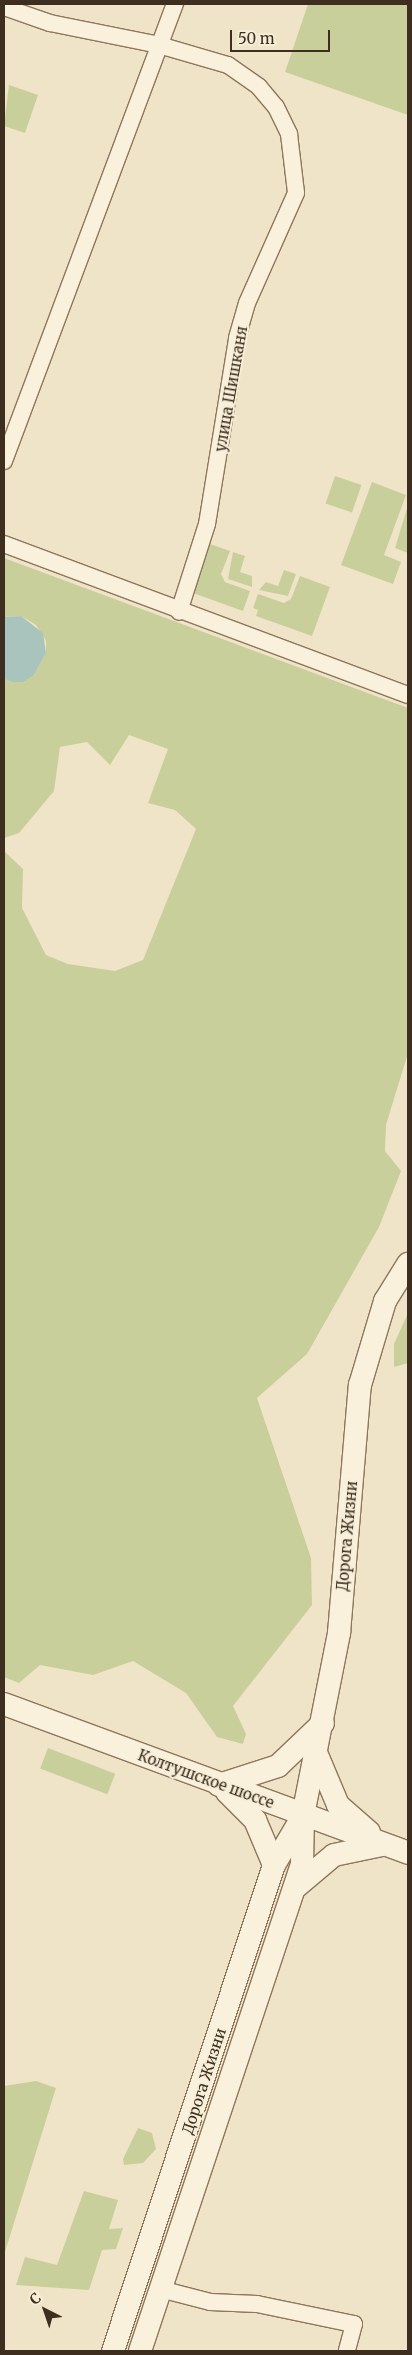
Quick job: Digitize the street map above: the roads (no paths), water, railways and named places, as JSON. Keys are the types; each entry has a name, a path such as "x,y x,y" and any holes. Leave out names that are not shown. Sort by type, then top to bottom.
{"main road":[{"name":"Дорога Жизни","path":"140,2351 164,2290 302,1864 304,1815 324,1722 338,1633 360,1384 385,1301 408,1264"},
{"name":"Колтушское шоссе","path":"4,1704 219,1785 408,1853"},
{"path":"274,1865 255,1820 219,1785 278,1766 324,1722"},
{"path":"317,1753 338,1805 386,1844"},
{"name":"Дорога Жизни","path":"113,2351 274,1865 304,1815"},
{"path":"296,1887 334,1855 386,1844"}],"street":[{"path":"4,461 175,4"},
{"name":"улица Шишканя","path":"4,7 50,23 159,45 228,65 259,87 276,107 295,161 296,193 247,304 237,339 207,524 179,612"},
{"path":"4,544 179,612 408,696"},
{"path":"164,2290 210,2302 257,2304 354,2324 347,2351"}],"water":[{"path":"21,616 43,633 46,653 34,675 23,682 12,682 4,679 4,617"}]}
